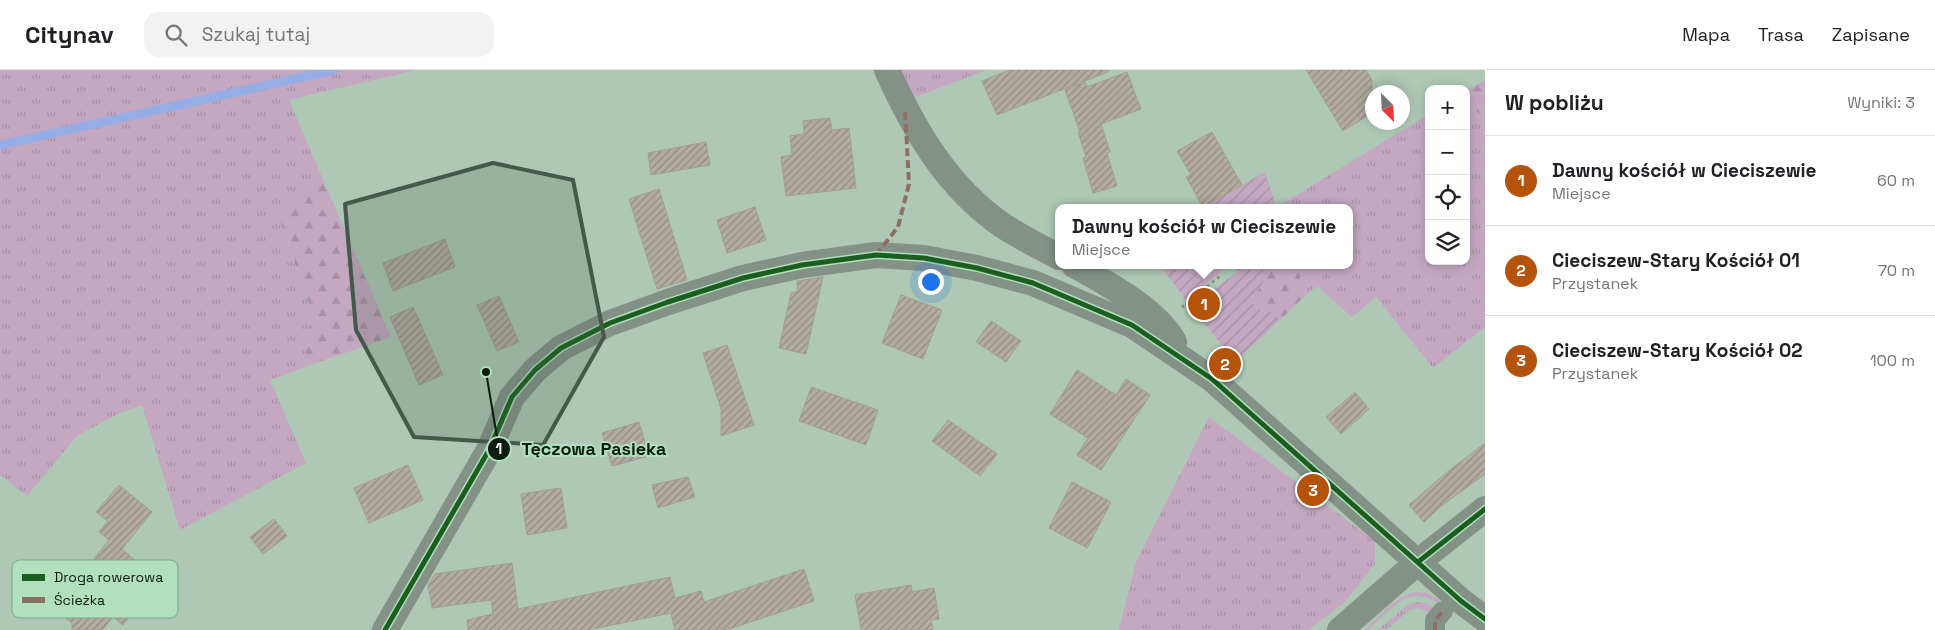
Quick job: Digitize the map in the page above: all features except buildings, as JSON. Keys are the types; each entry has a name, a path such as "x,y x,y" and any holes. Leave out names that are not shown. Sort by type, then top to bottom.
{"street":[{"path":"887,70 905,109 932,155 960,190 1002,225 1055,255"},
{"path":"385,630 489,450 512,397 535,370 561,348 610,323 743,278 802,264 876,254 903,255 977,268 1033,283 1132,325 1212,379 1485,619"},
{"path":"1081,269 1144,309 1171,336 1183,358"},
{"path":"1340,630 1418,562 1485,510"},
{"path":"1434,630 1435,620 1443,611"}],"path":[{"path":"1188,302 1220,276"}],"highlighted area":[{"path":"493,163 573,180 604,337 543,445 414,437 356,330 345,204"}],"green space":[{"path":"0,70 416,70 289,100 322,177 296,192 281,222 314,320 304,347 304,358 308,366 270,380 306,463 180,530 142,405 120,413 77,436 27,496 2,476 0,477"},
{"path":"901,70 986,70 913,98"},
{"path":"1485,80 1485,116 1470,105 1470,89"},
{"path":"1470,105 1485,116 1485,327 1433,368 1376,297 1352,317 1317,286 1306,295 1297,269 1353,269 1353,204 1282,204 1403,130 1410,130 1410,126 1425,116 1425,265 1470,265"},
{"path":"1265,172 1276,204 1208,204"},
{"path":"322,177 391,337 308,366 304,358 304,347 314,319 281,222 284,206 296,192"},
{"path":"1167,269 1225,269 1186,300 1164,271"},
{"path":"1236,269 1267,269 1262,285 1251,298 1251,303 1262,312 1270,312 1281,319 1235,362 1190,305 1238,272"},
{"path":"1267,269 1297,269 1306,295 1281,319 1270,312 1262,312 1251,303 1251,299 1262,284"},
{"path":"1209,417 1375,541 1375,564 1344,603 1308,630 1119,630 1136,562"},
{"path":"1415,592 1427,593 1440,600 1438,603 1417,596 1408,597 1392,607 1368,630 1365,630 1400,598"},
{"path":"1417,602 1426,603 1434,608 1430,613 1421,609 1408,611 1386,629 1378,630 1406,606"}],"waterway":[{"path":"0,145 334,70"}],"marked path":[{"path":"876,255 898,227 909,184 905,109"},
{"path":"1435,630 1435,620 1443,611"}],"cycle path":[{"path":"385,630 489,450 512,397 535,370 561,348 610,323 743,278 802,265 876,255 924,258 977,268 1033,283 1132,325 1212,379 1461,601 1485,619"},
{"path":"1418,562 1485,509"}],"place":[{"name":"Dawny kościół w Cieciszewie","path":"1204,304"},
{"name":"Cieciszew-Stary Kościół 01","path":"1225,364"},
{"name":"Tęczowa Pasieka","path":"486,372"},
{"name":"Cieciszew-Stary Kościół 02","path":"1313,490"}]}
